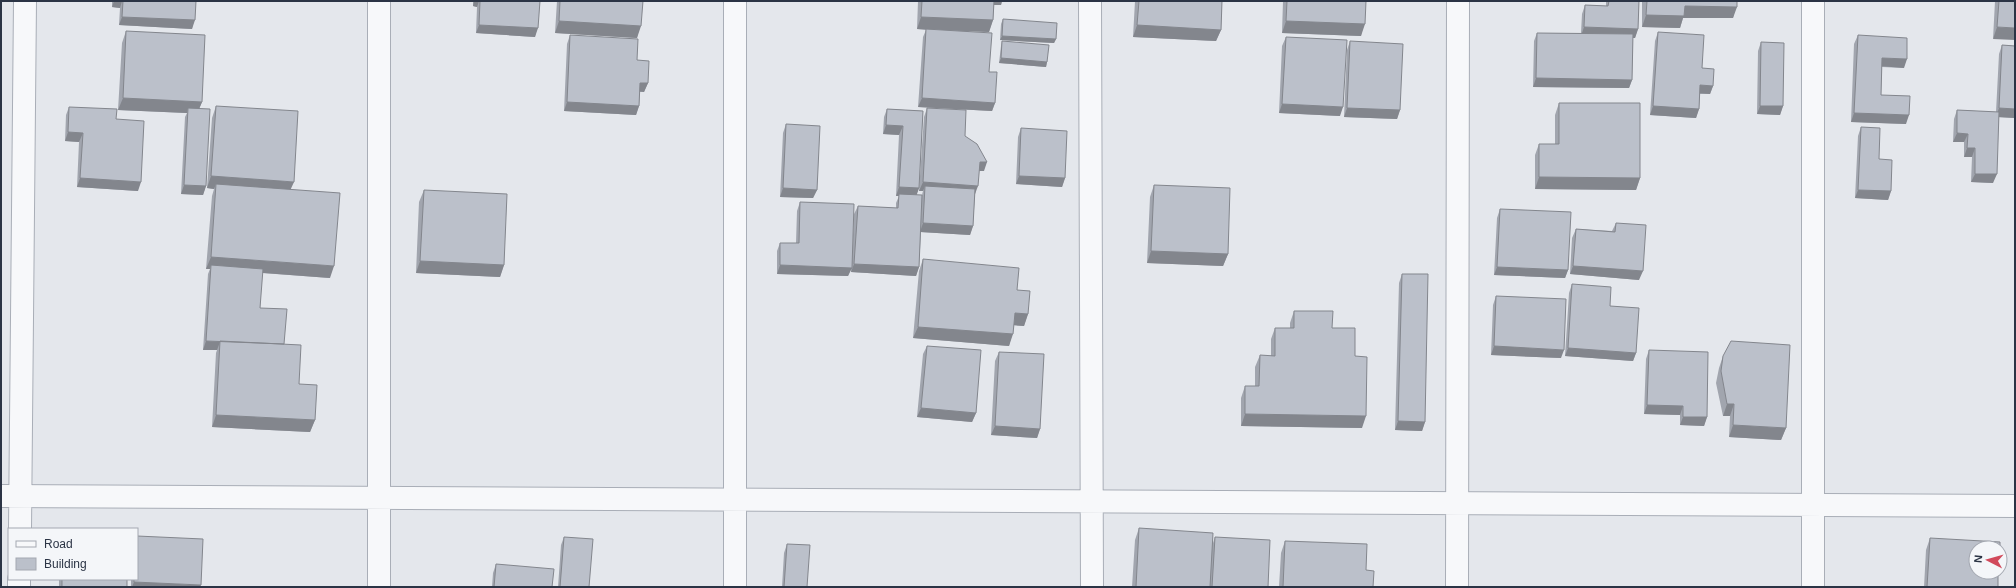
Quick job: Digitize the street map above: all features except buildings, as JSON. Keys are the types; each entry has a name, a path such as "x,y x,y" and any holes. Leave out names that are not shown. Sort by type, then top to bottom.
{"street":[{"path":"20,528 11,496 25,1"},
{"path":"379,1 379,587"},
{"path":"735,1 735,587"},
{"path":"1090,1 1092,587"},
{"path":"1456,587 1458,1"},
{"path":"1812,587 1813,1"},
{"path":"11,496 2015,506"}]}
